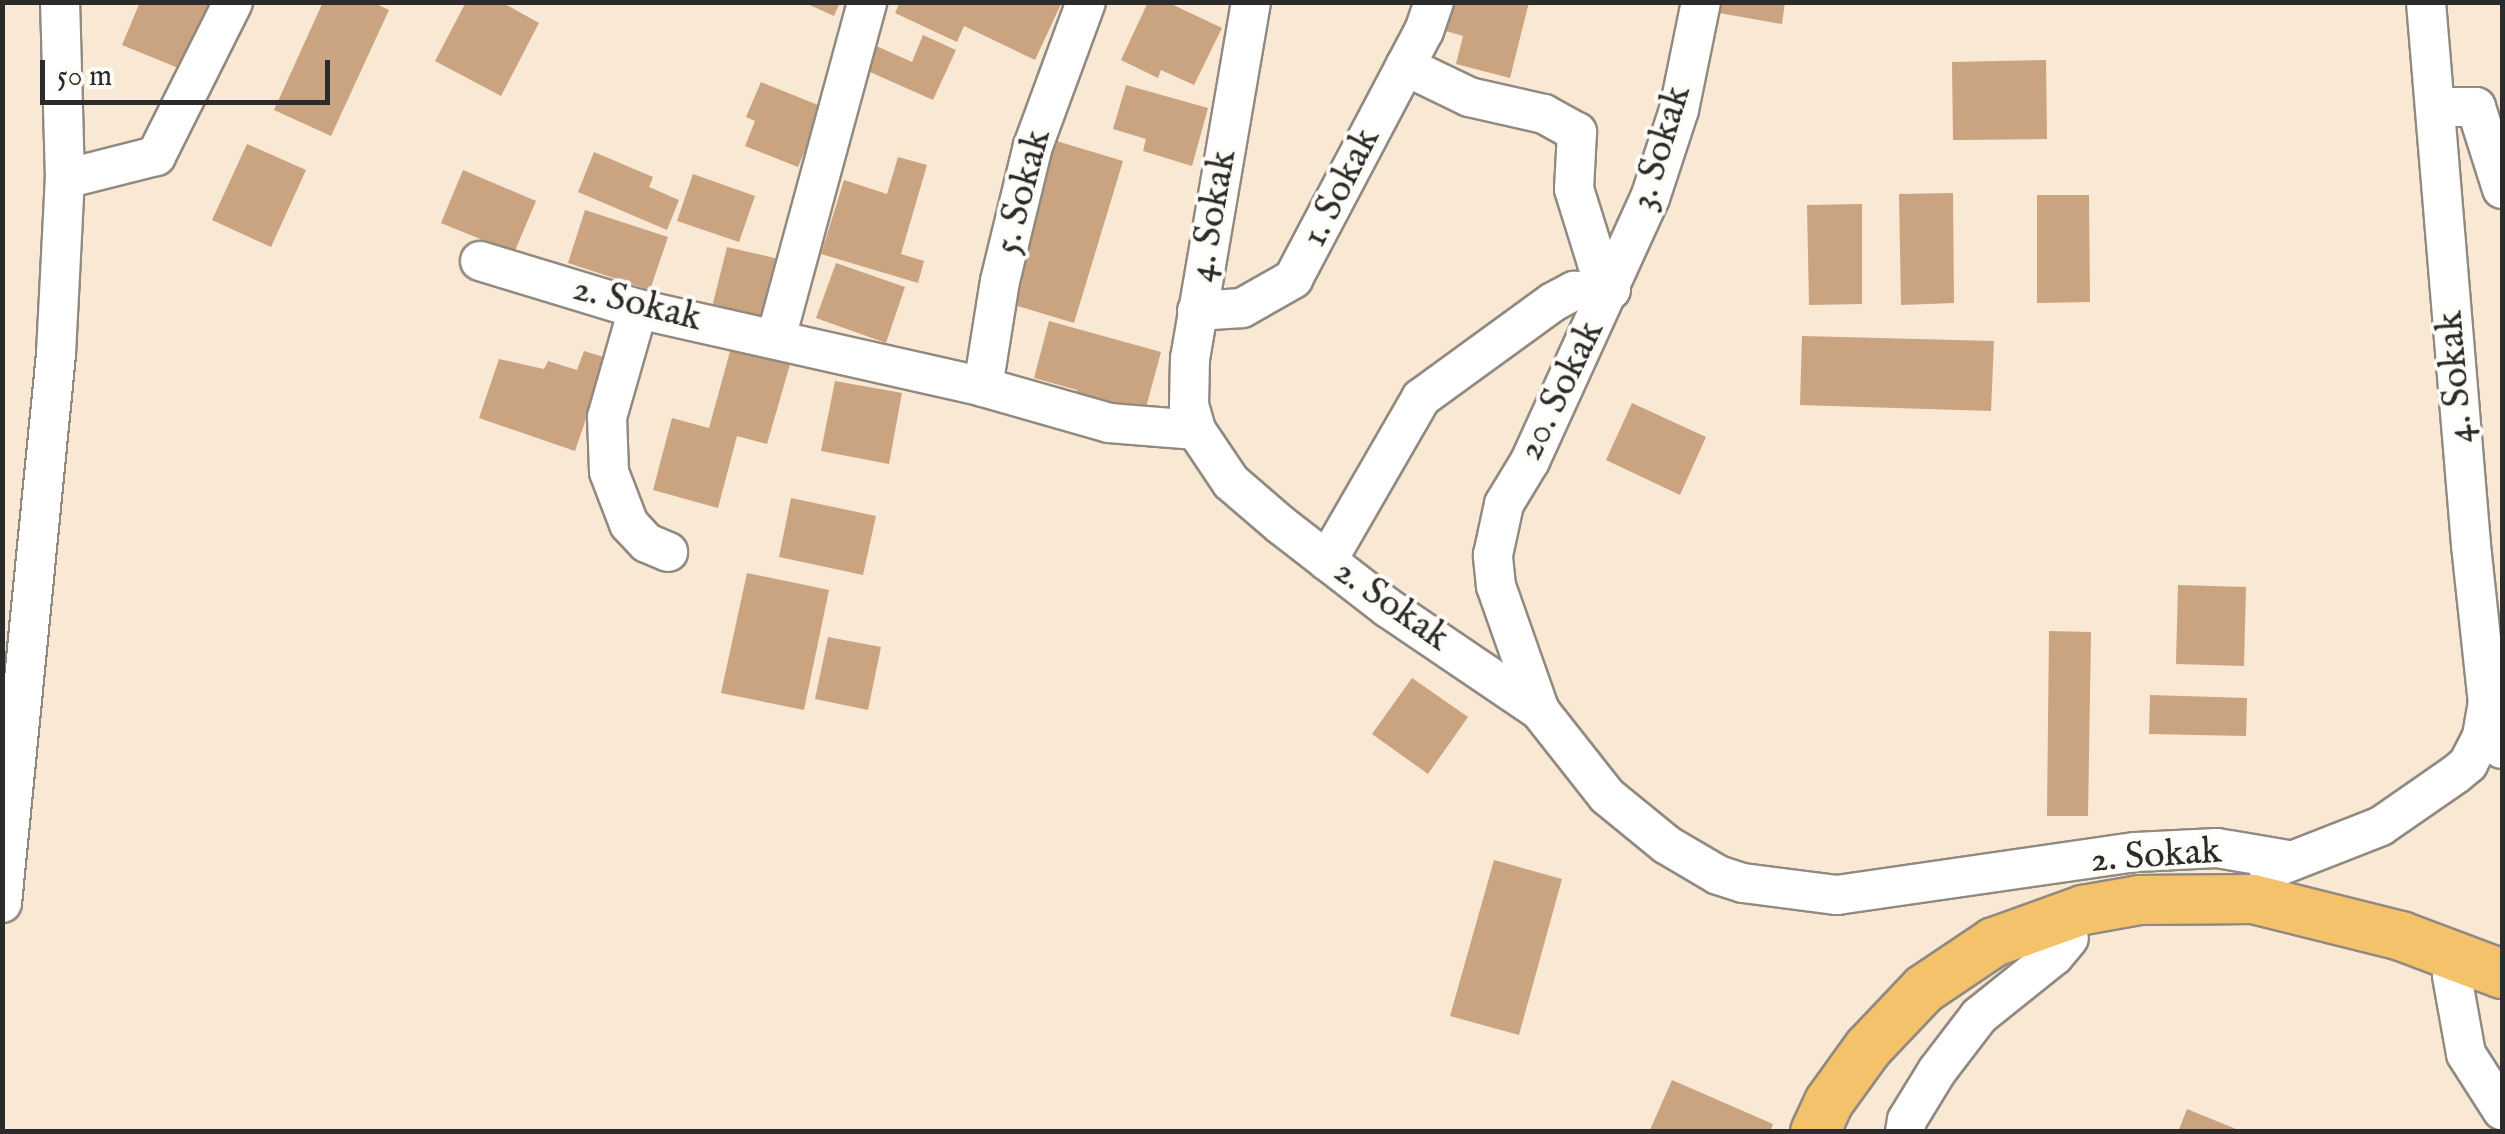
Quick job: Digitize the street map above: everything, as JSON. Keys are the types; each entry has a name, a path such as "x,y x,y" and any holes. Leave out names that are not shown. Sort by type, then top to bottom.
{"main road":[{"path":"1816,1132 1829,1102 1892,1019 1924,989 1994,942 2083,910 2138,900 2253,910 2401,936 2502,974"},
{"path":"1847,1132 1880,1074 1928,1019 1981,978 2069,938 2145,922 2253,910 2502,996"}],"street":[{"path":"2,903 53,392 66,178 60,2"},
{"path":"66,178 156,156 232,2"},
{"path":"776,338 867,2"},
{"name":"5. Sokak","path":"982,387 1000,281 1033,146 1086,2"},
{"name":"4. Sokak","path":"1196,430 1189,391 1198,311 1251,2"},
{"name":"1. Sokak","path":"1198,311 1242,308 1293,280 1405,66 1434,2"},
{"name":"3. Sokak","path":"1611,290 1650,198 1679,110 1701,2"},
{"name":"4. Sokak","path":"2426,2 2488,703 2502,749"},
{"name":"20. Sokak","path":"1405,66 1469,97 1544,114 1577,132 1574,189 1597,262 1611,290 1530,462 1504,504 1493,555 1496,586 1540,711"},
{"path":"2435,107 2476,107 2502,189"},
{"name":"2. Sokak","path":"480,261 638,309 982,387 1109,423 1196,430 1231,482 1327,561 1540,711 1607,796 1667,845 1743,883 1836,895 2136,852 2217,848 2288,860"},
{"path":"1327,561 1421,398 1553,302 1574,291 1611,290"},
{"path":"638,309 607,417 609,472 628,524 647,543 668,552"},
{"name":"2. Sokak","path":"2253,910 2266,872 2381,826 2468,764 2482,736 2488,703"},
{"path":"1905,1132 1907,1120 1936,1071 1979,1016 2054,956 2069,938"},
{"path":"2452,976 2466,1054 2502,1110"}],"building":[{"path":"140,2 217,2 188,72 122,45"},
{"path":"323,2 372,2 389,10 331,136 274,110"},
{"path":"466,2 501,2 539,23 501,96 435,61"},
{"path":"803,2 840,2 834,16"},
{"path":"900,2 1062,2 1035,60 964,26 957,42 895,13"},
{"path":"1148,2 1167,2 1222,28 1194,85 1161,70 1158,78 1121,60"},
{"path":"1449,2 1529,2 1510,78 1456,64 1463,36 1442,30"},
{"path":"1721,2 1785,2 1782,24 1719,13"},
{"path":"923,35 956,50 933,100 852,64 863,40 912,62"},
{"path":"2046,60 2047,139 1953,140 1952,62"},
{"path":"761,82 823,107 798,167 745,146 755,121 746,117"},
{"path":"1126,85 1208,108 1192,166 1143,151 1146,139 1113,129"},
{"path":"1050,139 1123,161 1074,323 1001,301"},
{"path":"247,144 306,170 271,247 212,220"},
{"path":"594,152 653,177 649,187 679,200 667,230 578,192"},
{"path":"898,157 927,165 901,254 924,261 918,283 821,254 844,180 887,194"},
{"path":"463,170 536,201 514,253 441,223"},
{"path":"693,174 755,196 739,242 677,221"},
{"path":"1953,193 1954,303 1901,305 1899,194"},
{"path":"2037,195 2089,195 2090,302 2037,303"},
{"path":"1862,204 1862,304 1809,305 1807,205"},
{"path":"585,210 668,237 650,290 568,263"},
{"path":"727,247 779,259 765,320 712,307"},
{"path":"836,263 905,287 886,343 816,318"},
{"path":"1049,321 1161,352 1144,415 1076,396 1077,390 1034,378"},
{"path":"1802,336 1994,341 1991,411 1800,405"},
{"path":"732,344 791,361 767,444 737,436 718,508 653,490 672,418 709,428"},
{"path":"584,351 607,358 575,451 479,418 499,359 544,369 548,361 577,370"},
{"path":"835,381 902,393 889,464 821,451"},
{"path":"1632,403 1706,437 1680,495 1606,460"},
{"path":"791,498 876,516 863,575 779,557"},
{"path":"747,573 829,590 804,710 721,693"},
{"path":"2178,585 2246,587 2244,666 2176,664"},
{"path":"2049,631 2091,632 2088,816 2047,816"},
{"path":"828,637 881,647 868,710 815,699"},
{"path":"1412,678 1468,717 1428,774 1372,734"},
{"path":"2150,695 2247,698 2246,736 2149,734"},
{"path":"1494,860 1562,879 1519,1035 1450,1016"},
{"path":"1672,1080 1773,1124 1770,1132 1649,1132"},
{"path":"2187,1109 2241,1131 2241,1132 2178,1132"}]}
